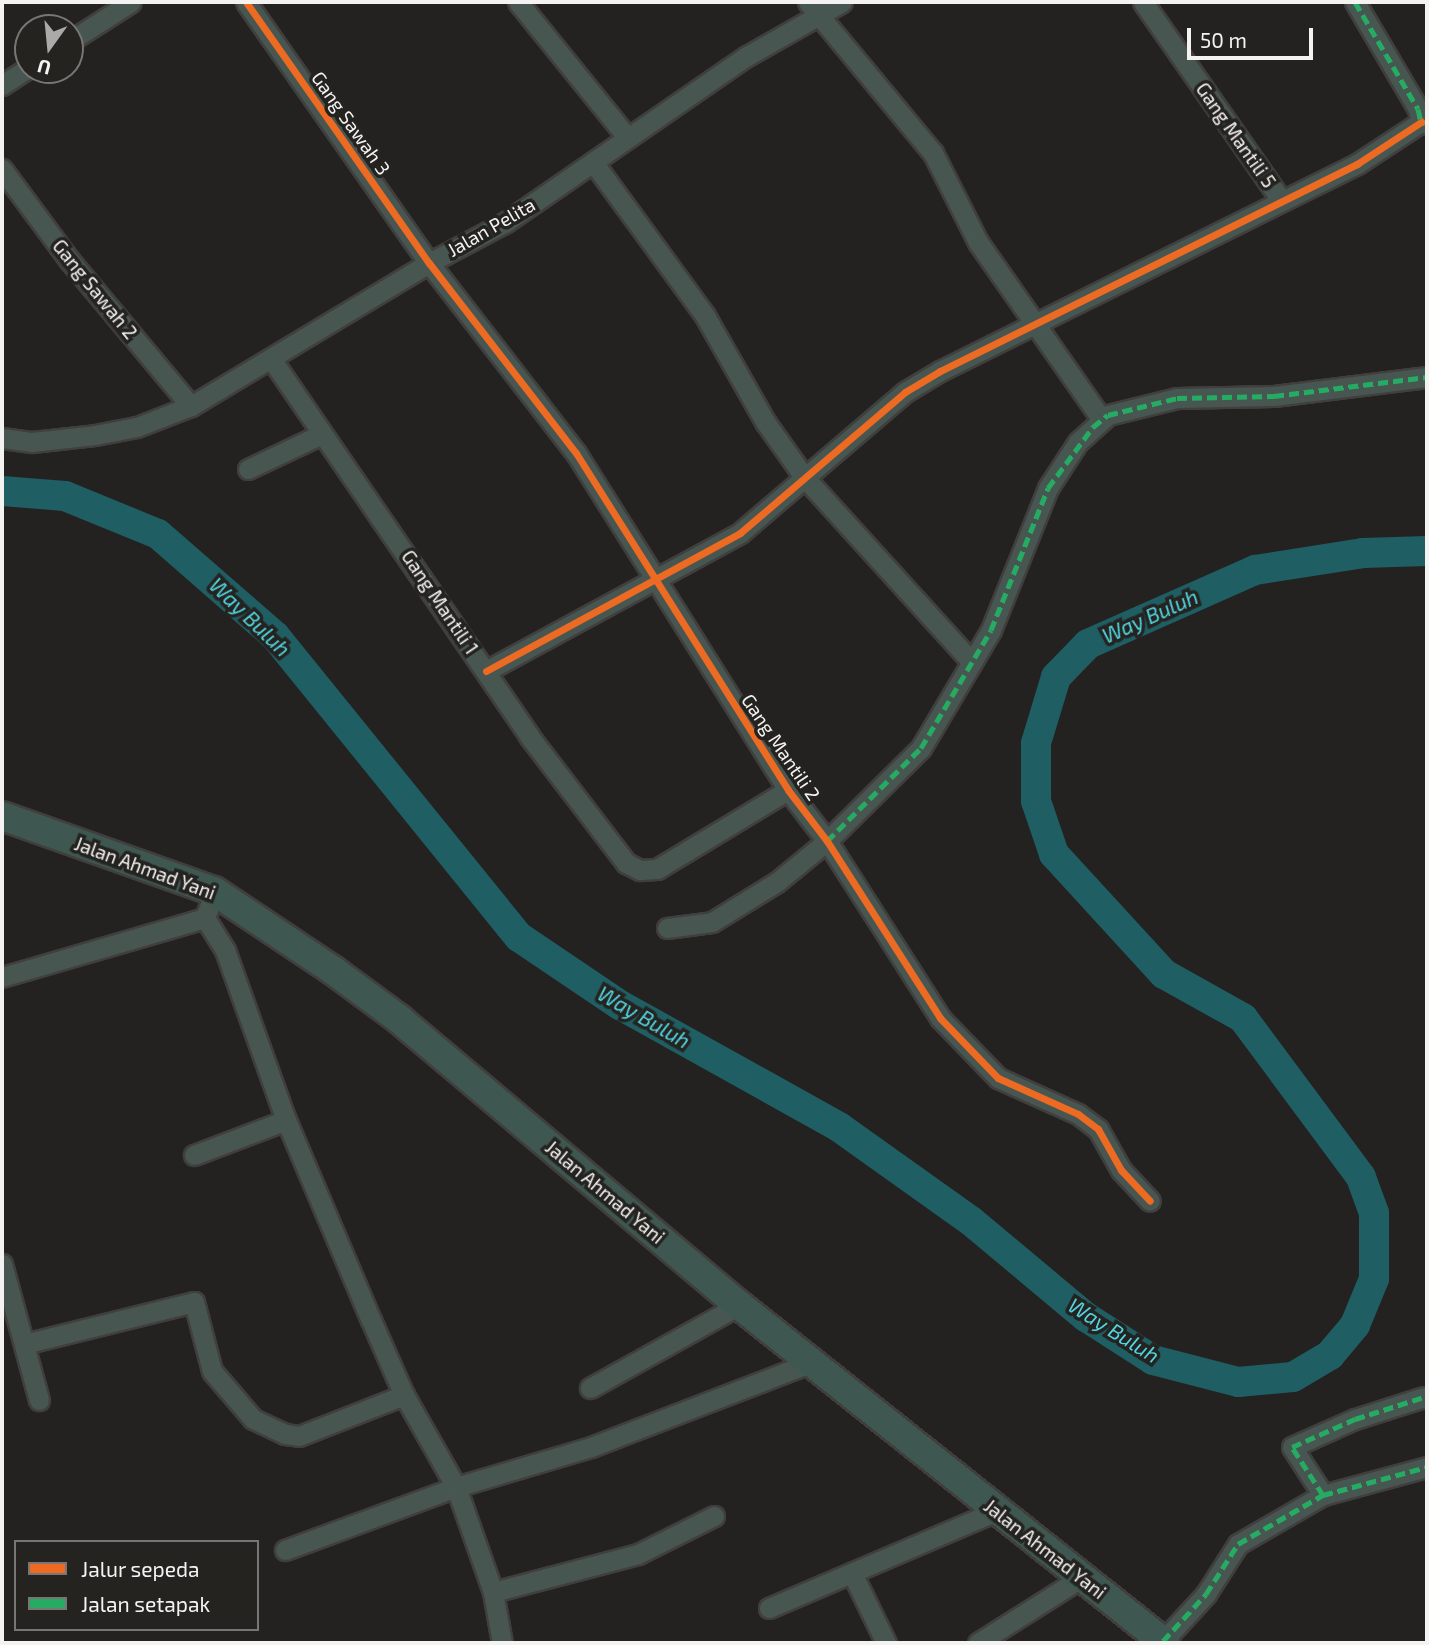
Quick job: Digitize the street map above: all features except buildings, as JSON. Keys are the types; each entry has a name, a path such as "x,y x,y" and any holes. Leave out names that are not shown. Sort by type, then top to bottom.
{"highway":[{"name":"Jalan Ahmad Yani","path":"2,816 214,891 399,1019 739,1305 1164,1642"}],"street":[{"path":"84,32 131,2"},
{"name":"Gang Sawah 3","path":"246,2 429,263"},
{"path":"518,2 627,137"},
{"name":"Jalan Pelita","path":"2,438 32,442 95,435 137,427 191,406 272,360 429,263 506,222 813,8 842,2"},
{"name":"Gang Mantili 5","path":"1143,2 1281,200"},
{"path":"486,671 740,533 905,392 1357,164 1424,123 1354,2"},
{"path":"813,8 933,153 978,242 1102,419"},
{"path":"593,162 704,314 766,424 804,478 971,661"},
{"name":"Gang Sawah 2","path":"2,169 70,261 191,406"},
{"name":"Gang Mantili 2","path":"429,263 576,453 652,579 788,790 827,841 940,1018 998,1078 1070,1110 1098,1129 1121,1170 1150,1201"},
{"name":"Gang Mantili 1","path":"272,360 486,671 586,813 626,863 640,870 657,869 788,790"},
{"path":"667,928 712,922 777,882 827,841 921,748 991,630 1048,488 1078,442 1102,419 1177,398 1274,396 1427,377"},
{"path":"248,469 322,433"},
{"path":"205,918 214,891"},
{"path":"2,977 205,918"},
{"path":"205,918 225,950 286,1120 404,1395 456,1487 493,1592 502,1643"},
{"path":"194,1155 286,1120"},
{"path":"2,1264 38,1400"},
{"path":"24,1344 194,1302 212,1371 253,1419 285,1434 299,1436 404,1395"},
{"path":"590,1388 739,1305"},
{"path":"285,1549 456,1487 591,1447 812,1362"},
{"path":"1323,1495 1292,1447 1355,1419 1426,1402"},
{"path":"1164,1642 1206,1594 1238,1544 1323,1495 1427,1467"},
{"path":"769,1608 996,1511"},
{"path":"493,1592 638,1555 714,1516"},
{"path":"852,1573 886,1643"},
{"path":"978,1643 1081,1578"}],"waterway":[{"name":"Way Buluh","path":"2,491 65,496 158,534 275,636 519,937 620,1005 839,1127 971,1221 1086,1317 1153,1360 1238,1382 1293,1377 1330,1355 1355,1325 1374,1279 1374,1213 1361,1177 1243,1018 1164,974 1054,854 1036,801 1036,743 1056,677 1088,644 1255,570 1363,553 1427,551"}],"marked path":[{"path":"1355,2 1418,109 1421,122 1425,123"},
{"path":"827,841 921,748 991,630 1048,488 1093,427 1108,415 1177,398 1274,396 1427,377"},
{"path":"1323,1495 1292,1447 1355,1419 1424,1397"},
{"path":"1163,1641 1206,1594 1238,1544 1323,1495 1427,1467"}],"cycle path":[{"path":"246,2 429,263 576,453 788,790 827,841 940,1018 998,1078 1078,1114 1098,1129 1121,1170 1150,1201"},
{"path":"486,671 740,533 905,392 940,371 1357,164 1421,122"}]}
